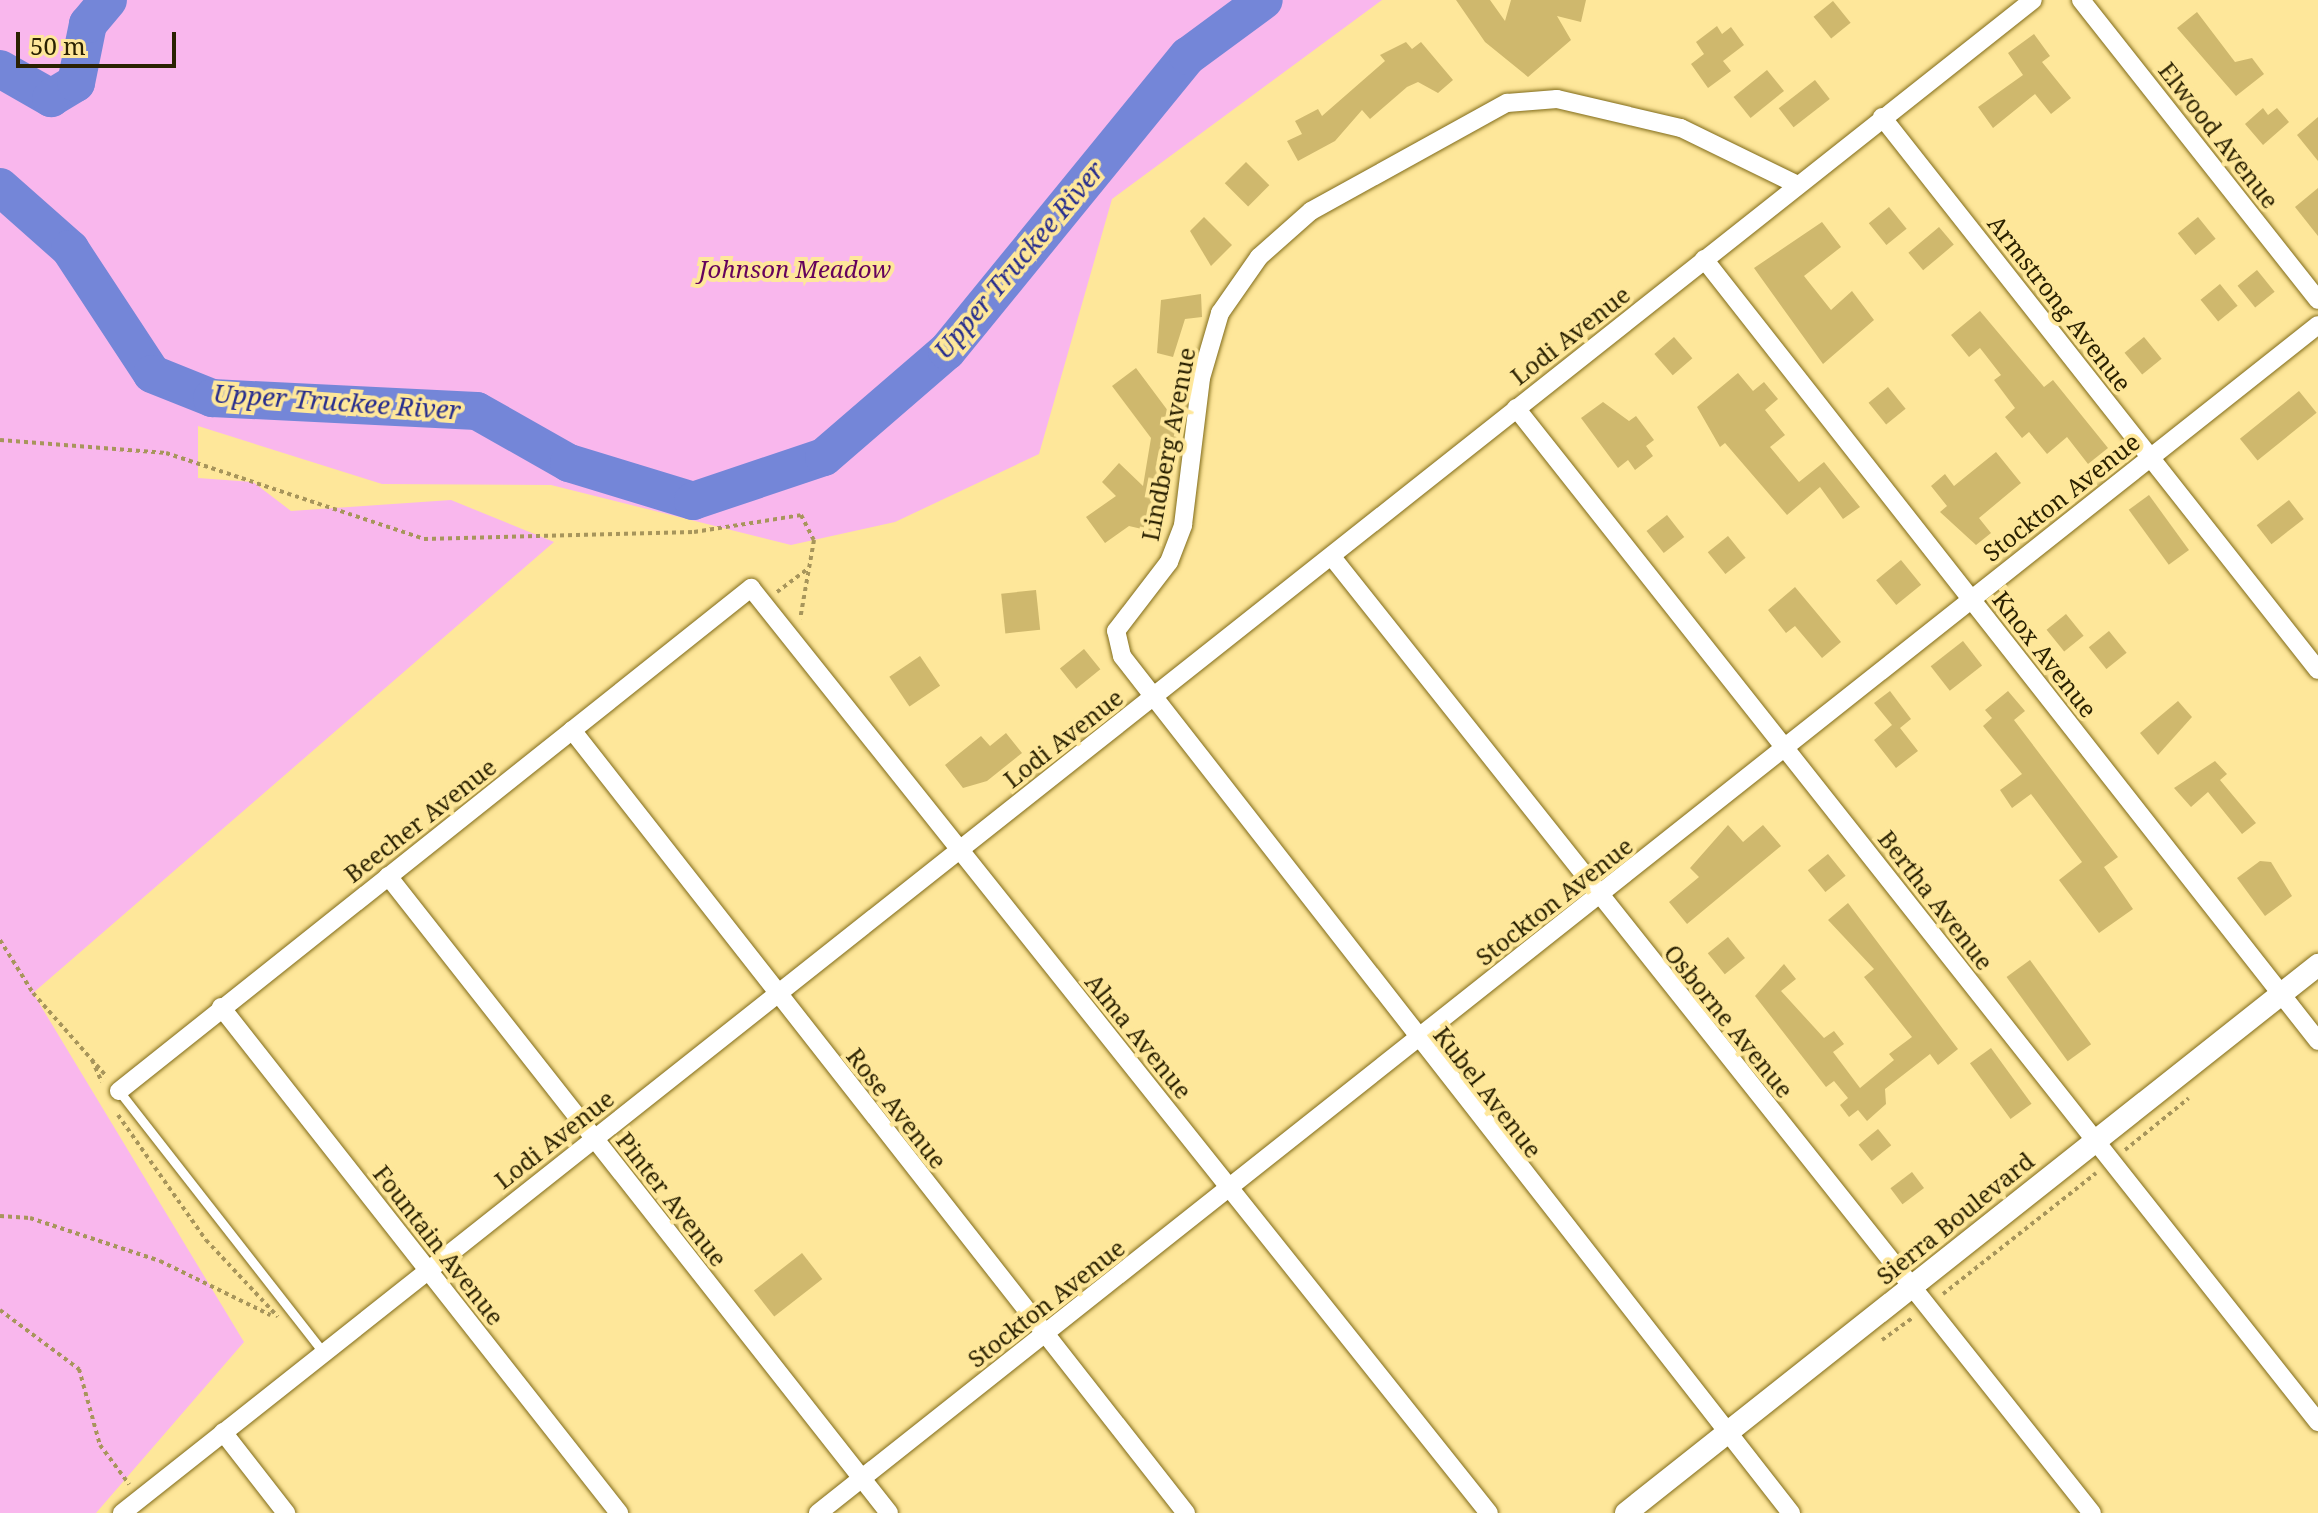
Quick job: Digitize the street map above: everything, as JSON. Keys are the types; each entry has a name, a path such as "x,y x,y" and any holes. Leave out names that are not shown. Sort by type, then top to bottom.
{"street":[{"name":"Lodi Avenue","path":"122,1513 427,1267 779,996 2033,0"},
{"name":"Elwood Avenue","path":"2081,0 2318,300"},
{"name":"Lindberg Avenue","path":"1153,697 1122,656 1116,631 1169,562 1183,525 1201,378 1220,313 1259,257 1311,211 1507,103 1557,99 1681,128 1798,185"},
{"name":"Armstrong Avenue","path":"1882,117 2318,670"},
{"name":"Knox Avenue","path":"1704,259 2318,1041"},
{"name":"Stockton Avenue","path":"818,1513 1599,897 1970,597 2318,325"},
{"name":"Bertha Avenue","path":"1516,408 2318,1422"},
{"name":"Osborne Avenue","path":"1332,557 1599,897 2092,1513"},
{"name":"Alma Avenue","path":"757,595 1489,1513"},
{"name":"Beecher Avenue","path":"111,1093 572,730 757,595"},
{"name":"Kubel Avenue","path":"1153,697 1417,1040 1791,1513"},
{"name":"Rose Avenue","path":"572,730 1186,1513"},
{"name":"Pinter Avenue","path":"388,876 889,1513"},
{"name":"Sierra Boulevard","path":"1626,1513 2318,965"},
{"name":"Fountain Avenue","path":"221,1007 619,1513"},
{"path":"223,1432 286,1513"}],"lane":[{"path":"111,1093 322,1351"}],"path":[{"path":"0,440 166,453 424,539 694,532 801,515 814,540 796,646"},
{"path":"757,595 807,569"},
{"path":"0,940 33,993 92,1060 206,1240 273,1316"},
{"path":"92,1060 111,1093"},
{"path":"0,1216 30,1218 160,1261 273,1316 296,1318"},
{"path":"0,1310 79,1369 100,1445 139,1498"}],"green space":[{"name":"Johnson Meadow","path":"0,0 1382,0 1112,199 1039,454 895,522 791,545 551,485 382,484 198,426 198,478 253,482 291,511 451,500 554,542 33,993 244,1342 96,1513 0,1513"}],"building":[{"path":"1456,0 1490,0 1505,21 1511,0 1586,0 1581,22 1557,16 1571,40 1528,77 1485,42"},
{"path":"1833,1 1851,23 1831,38 1814,17"},
{"path":"2197,12 2235,62 2252,58 2264,74 2236,96 2177,28"},
{"path":"1717,26 1722,34 1731,27 1744,45 1723,61 1731,71 1708,88 1691,64 1704,54 1696,42"},
{"path":"2034,34 2050,56 2042,62 2071,98 2051,114 2035,94 1993,128 1978,107 2023,75 2008,53"},
{"path":"1406,42 1412,49 1421,42 1453,80 1438,93 1418,82 1407,87 1370,119 1362,110 1335,141 1298,161 1287,141 1302,134 1295,121 1318,109 1322,116 1385,61 1380,55"},
{"path":"1767,70 1784,91 1751,118 1734,97"},
{"path":"1815,80 1830,99 1794,127 1779,108"},
{"path":"2263,108 2268,115 2277,108 2289,122 2263,145 2245,124"},
{"path":"2318,117 2318,161 2297,135"},
{"path":"1246,162 1269,185 1248,207 1225,183"},
{"path":"2318,188 2318,236 2295,207"},
{"path":"1889,207 1907,229 1886,245 1869,223"},
{"path":"1204,217 1232,245 1211,266 1190,231"},
{"path":"2198,217 2216,239 2195,255 2178,233"},
{"path":"1822,222 1841,247 1804,276 1831,310 1852,291 1874,320 1823,364 1754,268"},
{"path":"1939,227 1954,245 1923,270 1908,253"},
{"path":"2257,270 2275,292 2255,307 2238,286"},
{"path":"2220,284 2238,306 2218,321 2201,300"},
{"path":"1201,294 1202,317 1185,319 1173,357 1157,353 1161,300"},
{"path":"1980,311 2044,387 2053,380 2108,448 2088,464 2067,437 2047,454 2029,432 2022,438 2005,417 2015,408 1994,380 2001,375 1980,348 1969,357 1951,335"},
{"path":"1674,337 1692,358 1673,375 1654,354"},
{"path":"2144,337 2162,359 2142,374 2125,353"},
{"path":"1136,368 1180,427 1172,480 1159,533 1129,526 1105,543 1086,517 1116,496 1102,482 1119,463 1143,486 1151,438 1112,386"},
{"path":"1738,373 1753,391 1764,382 1778,399 1765,410 1785,435 1770,447 1799,482 1824,462 1860,507 1843,519 1820,487 1787,515 1725,443 1720,447 1697,407"},
{"path":"1888,387 1906,409 1886,424 1869,403"},
{"path":"2299,391 2317,413 2258,461 2240,439"},
{"path":"1603,402 1629,421 1636,416 1654,440 1646,446 1653,456 1635,470 1628,460 1618,468 1581,418"},
{"path":"1996,452 2021,483 1979,518 1991,533 1976,545 1940,512 1947,506 1931,486 1945,474 1954,486"},
{"path":"2149,495 2189,550 2169,565 2129,510"},
{"path":"2289,500 2304,519 2271,544 2257,525"},
{"path":"1667,515 1684,537 1664,553 1647,531"},
{"path":"1728,536 1746,558 1725,574 1708,552"},
{"path":"1901,560 1921,585 1896,605 1876,580"},
{"path":"1795,587 1841,642 1822,658 1795,626 1786,633 1768,610"},
{"path":"1036,590 1040,630 1005,633 1001,594"},
{"path":"2066,614 2084,636 2064,651 2047,630"},
{"path":"2109,631 2127,653 2106,669 2089,647"},
{"path":"1963,641 1982,665 1950,691 1931,666"},
{"path":"1084,649 1100,669 1076,689 1060,669"},
{"path":"920,656 940,686 909,707 889,677"},
{"path":"1890,691 1911,719 1900,728 1918,751 1896,768 1874,740 1892,725 1874,703"},
{"path":"2008,691 2025,711 2014,720 2118,857 2104,867 2133,909 2099,933 2059,880 2082,862 2031,794 2012,808 2000,790 2022,774 1983,726 1992,718 1985,710"},
{"path":"2178,701 2192,717 2158,755 2140,733"},
{"path":"1006,733 1022,753 987,781 963,788 945,765 981,736 990,746"},
{"path":"2215,761 2227,774 2220,780 2256,823 2242,834 2208,792 2191,807 2174,788"},
{"path":"1728,825 1743,842 1763,825 1781,846 1687,924 1669,902 1699,877 1690,868"},
{"path":"1828,854 1846,876 1825,892 1808,870"},
{"path":"2260,861 2271,862 2292,896 2265,916 2237,878"},
{"path":"1848,903 1958,1049 1938,1065 1930,1054 1885,1089 1886,1104 1867,1121 1858,1110 1849,1117 1840,1105 1848,1098 1834,1081 1826,1087 1755,996 1784,964 1796,979 1781,991 1824,1038 1834,1031 1844,1044 1833,1052 1860,1088 1894,1060 1889,1054 1912,1037 1864,977 1874,969 1828,920"},
{"path":"1728,937 1745,958 1725,974 1708,953"},
{"path":"2030,960 2091,1044 2068,1061 2007,977"},
{"path":"1991,1048 2032,1104 2011,1119 1970,1063"},
{"path":"1878,1129 1891,1145 1872,1161 1859,1145"},
{"path":"1912,1172 1924,1188 1902,1204 1890,1188"},
{"path":"802,1253 822,1279 774,1317 754,1291"}],"waterway":[{"name":"Upper Truckee River","path":"0,69 51,98 76,83 88,24 108,0"},
{"name":"Upper Truckee River","path":"0,187 70,249 152,374 212,398 477,411 569,463 693,501 824,457 947,351 1188,56 1264,0"}]}
